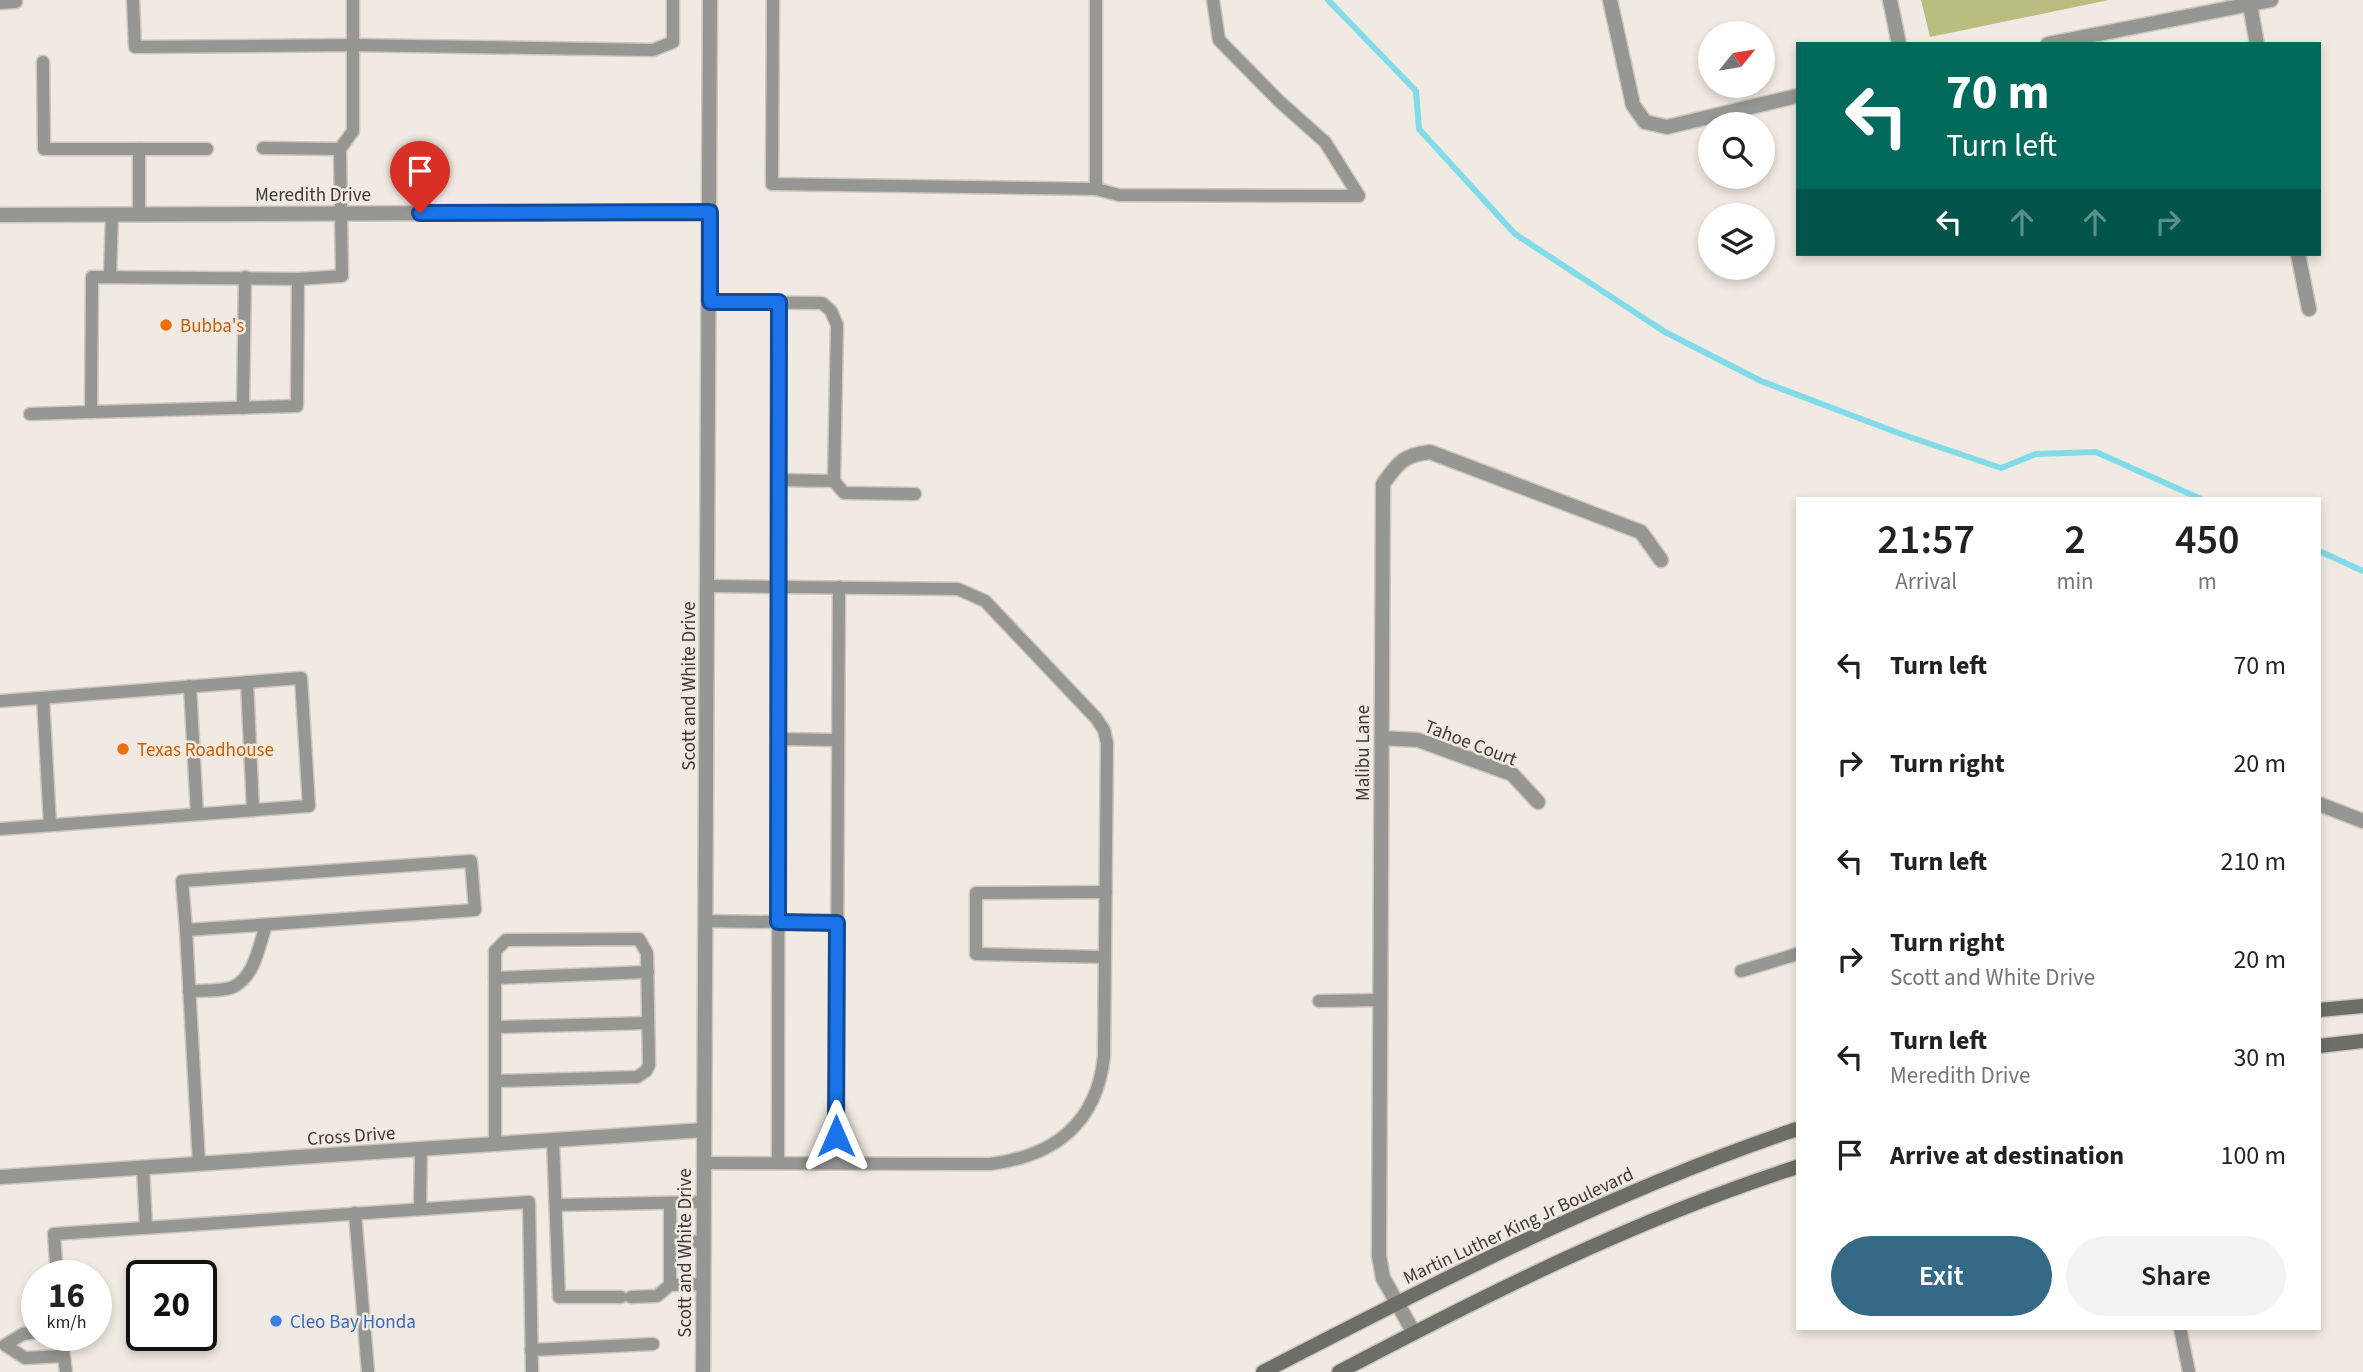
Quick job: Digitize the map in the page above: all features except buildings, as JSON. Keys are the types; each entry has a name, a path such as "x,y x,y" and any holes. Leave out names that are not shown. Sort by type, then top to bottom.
{"main road":[{"path":"2321,1010 2363,1006"},
{"path":"2321,1046 2363,1041"},
{"name":"Martin Luther King Jr Boulevard","path":"1263,1372 1396,1303 1579,1214 1746,1146 1796,1129"},
{"path":"1339,1372 1594,1244 1796,1167"}],"street":[{"name":"Scott and White Drive","path":"703,1372 710,0"},
{"path":"1610,0 1633,105 1645,122 1667,127 1796,96"},
{"path":"1890,0 1899,42"},
{"path":"2058,42 2271,0"},
{"path":"2250,5 2258,42"},
{"name":"Meredith Drive","path":"0,215 710,212"},
{"path":"2298,256 2309,309"},
{"name":"Malibu Lane","path":"1414,1333 1382,1278 1379,1256 1383,484 1397,463 1413,454 1430,453 1641,532 1661,560"},
{"name":"Tahoe Court","path":"1382,738 1418,740 1512,774 1538,802"},
{"path":"2321,805 2363,821"},
{"name":"Cross Drive","path":"0,1177 704,1130"}],"lane":[{"path":"0,3 16,0"},
{"path":"133,0 135,47 352,45 653,50 673,42 673,0"},
{"path":"91,412 92,277 298,279 341,276 340,149 353,131 353,0"},
{"path":"773,0 772,184 1096,189 1119,195 1359,196 1325,142 1279,101 1219,40 1213,0"},
{"path":"1096,0 1096,189"},
{"path":"43,62 44,149 207,149"},
{"path":"263,148 340,149"},
{"path":"139,149 139,214"},
{"path":"110,277 112,214"},
{"path":"243,408 245,277"},
{"path":"30,414 297,406 298,279"},
{"path":"710,302 822,303 831,311 837,325 834,481 844,493 915,494"},
{"path":"778,1163 779,302"},
{"path":"779,480 834,481"},
{"path":"704,1163 999,1163 1027,1156 1064,1137 1083,1119 1095,1099 1102,1077 1106,892 1107,743 1104,730 1096,718 985,601 958,589 708,586"},
{"path":"836,1163 839,587"},
{"path":"0,701 301,677 309,806 0,829"},
{"path":"247,682 253,810"},
{"path":"190,686 197,814"},
{"path":"43,698 50,825"},
{"path":"778,739 838,740"},
{"path":"186,930 475,910 471,861 182,881 199,1164"},
{"path":"1105,957 976,954 976,893 1106,892"},
{"path":"705,921 837,923"},
{"path":"189,991 232,988 245,979 253,966 266,925"},
{"path":"495,1144 495,951 506,940 639,939 647,953 649,1065 646,1071 637,1077 496,1081"},
{"path":"1741,971 1796,954"},
{"path":"495,978 648,972"},
{"path":"1319,1001 1381,1000"},
{"path":"496,1027 648,1023"},
{"path":"554,1140 559,1297 657,1296 670,1285 704,1284"},
{"path":"419,1209 421,1149"},
{"path":"143,1168 146,1227"},
{"path":"56,1260 54,1234 529,1202 532,1372"},
{"path":"556,1205 704,1202"},
{"path":"670,1203 670,1285"},
{"path":"355,1213 368,1372"},
{"path":"671,1241 704,1242"},
{"path":"2180,1330 2189,1372"},
{"path":"2,1345 21,1335"},
{"path":"531,1350 653,1344"},
{"path":"2,1345 25,1358 64,1356"},
{"path":"63,1351 66,1372"}],"green space":[{"path":"1921,0 2109,0 1930,37"}],"waterway":[{"path":"1328,0 1416,91 1419,129 1515,234 1665,332 1761,381 1901,434 2001,468 2036,454 2096,452 2197,497"},
{"path":"2321,552 2363,571"}],"place":[{"name":"Bubba's","path":"166,325"},
{"name":"Texas Roadhouse","path":"123,749"},
{"name":"Cleo Bay Honda","path":"276,1321"}],"route":[{"path":"420,213 710,212 710,302 779,302 778,922 837,923 836,1136"}]}
